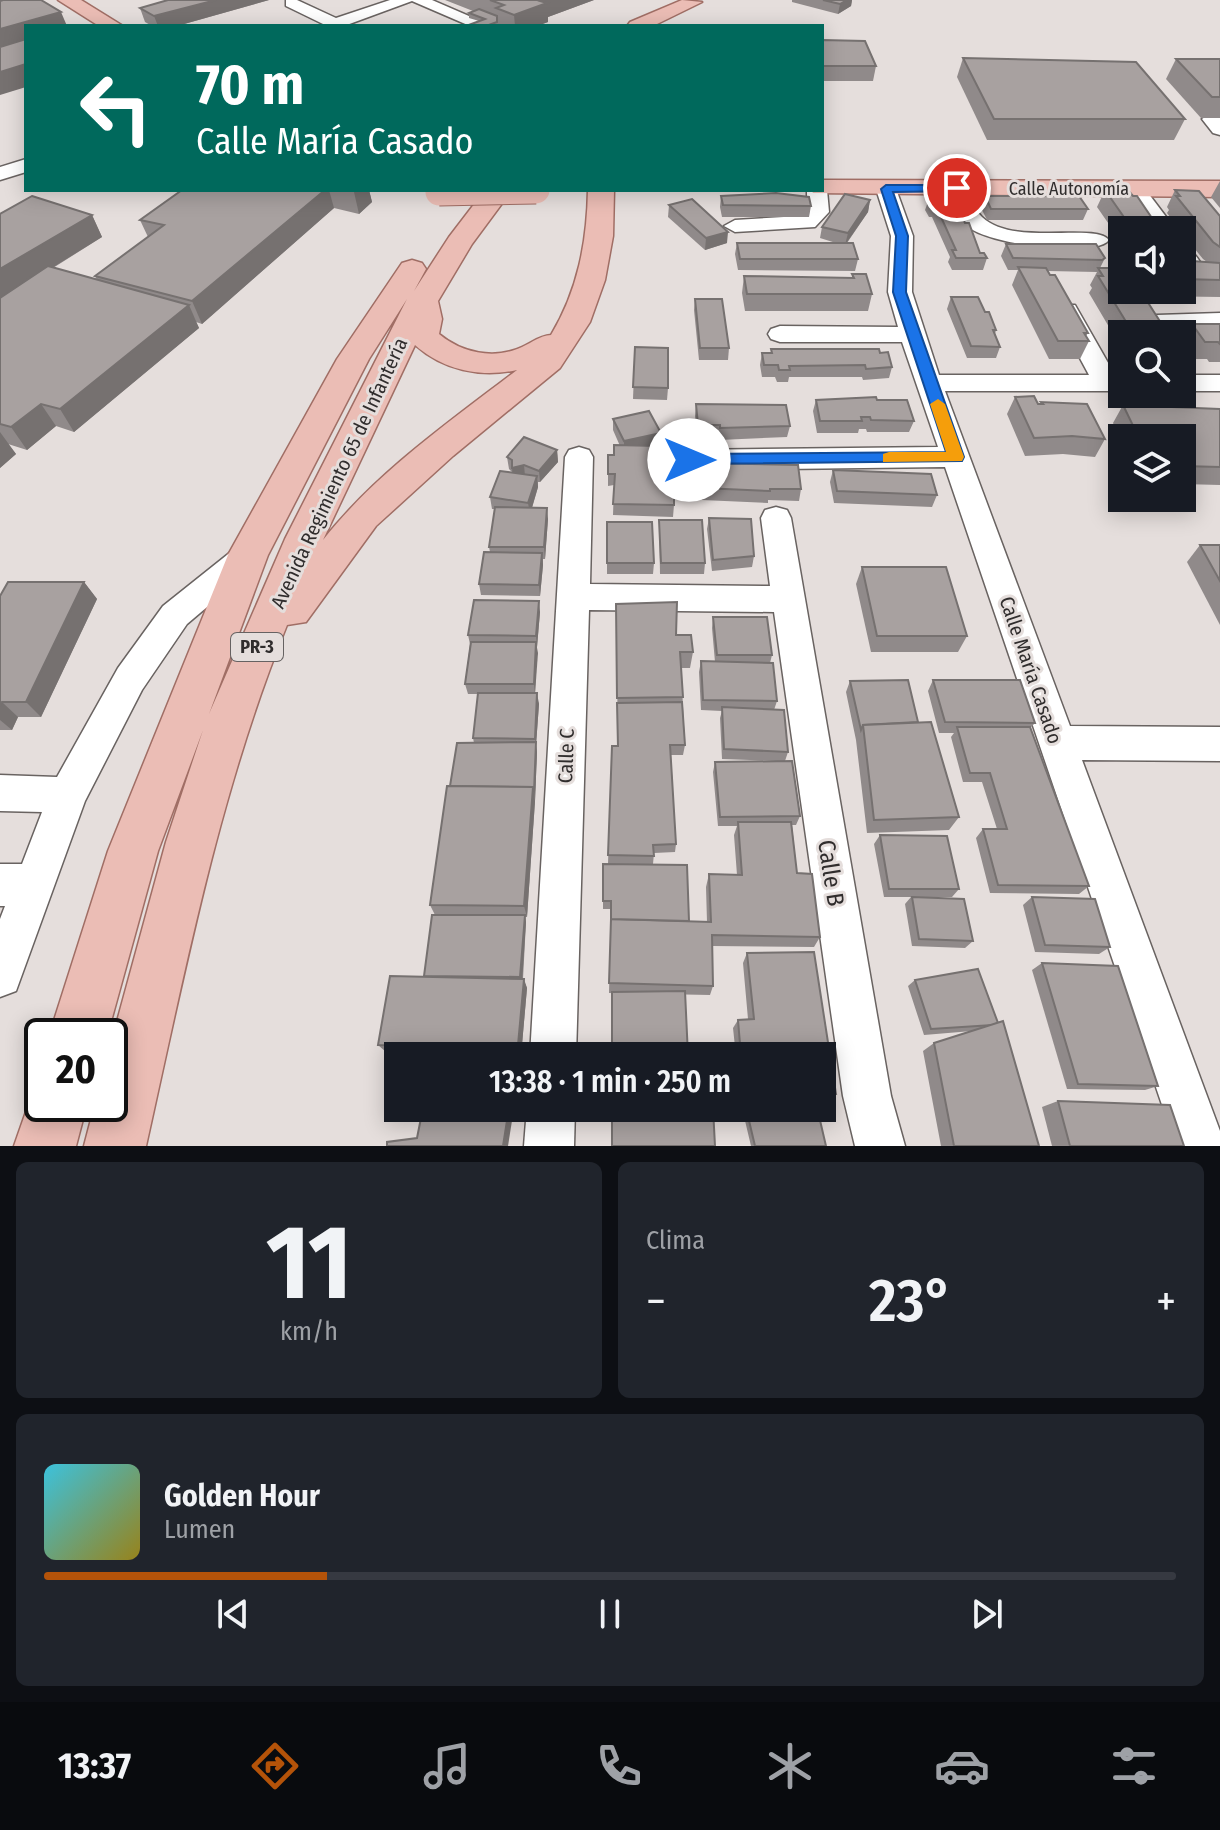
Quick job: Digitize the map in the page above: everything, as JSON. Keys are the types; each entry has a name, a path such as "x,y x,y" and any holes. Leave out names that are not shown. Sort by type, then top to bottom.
{"main road":[{"path":"67,0 109,24"},
{"path":"643,24 699,4"},
{"path":"661,24 699,4"},
{"path":"684,24 699,4"},
{"name":"Calle Autonomía","path":"824,189 1220,189"},
{"name":"Avenida Regimiento 65 de Infantería","path":"83,1018 133,851 248,555 353,359 411,271 448,192"},
{"name":"Avenida Regimiento 65 de Infantería","path":"115,1146 187,854 250,664 338,466 422,298 457,242 497,192"},
{"path":"250,664 363,516 441,447 549,361 575,320 589,290 600,251 601,192"},
{"path":"422,298 427,319 423,336 434,348 451,357 474,362 515,362 532,356 575,320"},
{"path":"45,1146 52,1122"}],"street":[{"path":"300,0 291,3 330,24"},
{"path":"335,24 405,0"},
{"path":"419,0 479,24"},
{"path":"0,174 24,166"},
{"path":"957,188 974,222 994,232 1029,240 1098,240"},
{"name":"Calle María Casado","path":"886,189 902,236 900,292 912,335 1201,1146"},
{"path":"1135,189 1155,216"},
{"path":"735,226 807,222 818,212 819,192"},
{"path":"1054,289 1108,372"},
{"path":"1196,321 1220,320"},
{"path":"780,334 912,335"},
{"path":"1196,380 1220,383"},
{"path":"931,383 1108,383"},
{"name":"Calle C","path":"554,1042 579,457"},
{"path":"689,460 956,457"},
{"name":"Calle B","path":"776,518 867,1096 880,1146"},
{"path":"0,975 18,885 130,679 175,615 248,555"},
{"path":"573,597 787,599"},
{"path":"1056,743 1220,744"},
{"path":"0,793 68,795"},
{"path":"549,1146 550,1122"}],"building":[{"path":"41,0 61,12 0,29 0,1"},
{"path":"168,0 216,0 154,16 140,8"},
{"path":"490,0 542,0 547,3 514,15 496,8 504,5"},
{"path":"823,0 847,0 840,4"},
{"path":"479,9 497,16 497,22 471,24 485,19 469,13"},
{"path":"24,40 24,65 0,72 0,47"},
{"path":"824,40 865,41 876,66 824,66"},
{"path":"963,58 1136,62 1185,119 994,119"},
{"path":"1176,59 1220,59 1220,97 1212,97"},
{"path":"1105,190 1128,190 1137,196 1151,216 1123,216"},
{"path":"1175,190 1199,191 1220,216 1220,247 1176,196 1180,196"},
{"path":"179,192 323,192 192,301 95,276 164,225 140,220"},
{"path":"776,193 809,197 811,206 723,205 721,196"},
{"path":"845,194 870,200 848,233 822,227"},
{"path":"32,196 92,215 0,269 0,214"},
{"path":"985,196 1079,196 1088,209 991,209"},
{"path":"692,199 728,232 706,238 669,205"},
{"path":"929,199 957,199 960,204 956,204 965,223 969,223 980,253 987,258 956,258 952,250 956,250 936,206 932,206"},
{"path":"737,243 853,243 858,259 740,259"},
{"path":"1006,244 1096,244 1105,258 1013,258"},
{"path":"1196,261 1220,263 1220,280 1196,279"},
{"path":"48,266 189,305 60,409 41,404 11,427 0,424 0,298"},
{"path":"1018,267 1046,268 1050,275 1055,275 1088,333 1084,333 1089,341 1058,341"},
{"path":"1098,268 1108,268 1108,292 1098,276 1103,276"},
{"path":"852,274 866,274 872,294 747,294 744,276 854,278"},
{"path":"951,297 978,297 985,312 989,312 1000,347 971,346"},
{"path":"695,299 722,299 729,348 700,348"},
{"path":"1115,304 1149,304 1159,320 1125,320"},
{"path":"1196,324 1220,324 1220,344 1205,342 1196,330"},
{"path":"635,347 668,348 668,388 633,387"},
{"path":"771,349 879,349 880,353 888,352 892,367 789,366 790,370 779,370 778,365 764,365 762,353 772,353"},
{"path":"1034,396 1038,404 1087,404 1105,439 1072,436 1034,438 1015,397"},
{"path":"876,397 877,400 907,400 914,421 861,417 862,421 820,421 816,400"},
{"path":"696,404 786,405 790,426 720,428 720,425 698,425"},
{"path":"1124,408 1220,409 1220,467 1196,466 1196,424 1132,424"},
{"path":"649,411 661,433 624,441 613,419"},
{"path":"524,437 557,450 539,471 524,465 512,468 512,460 507,457"},
{"path":"614,445 658,446 658,450 663,451 664,474 674,475 674,505 613,504 615,474 608,474 608,455 614,455"},
{"path":"702,463 798,465 801,489 703,488"},
{"path":"833,470 931,474 937,495 837,491"},
{"path":"500,471 537,476 528,503 490,497"},
{"path":"495,507 547,508 544,547 489,547"},
{"path":"709,518 751,519 754,556 713,560"},
{"path":"659,520 702,520 705,563 661,563"},
{"path":"607,522 652,522 654,563 607,563"},
{"path":"1200,545 1220,545 1220,581"},
{"path":"484,552 542,553 539,585 479,584"},
{"path":"862,567 946,567 967,636 877,636"},
{"path":"8,582 84,582 26,702 2,702 0,706 0,596"},
{"path":"474,600 539,601 536,636 468,635"},
{"path":"677,602 676,635 691,635 693,652 680,652 683,697 617,698 616,604"},
{"path":"713,617 767,617 772,655 717,655"},
{"path":"471,642 536,642 534,684 465,684"},
{"path":"701,661 773,663 777,701 703,700"},
{"path":"908,680 918,722 863,725 861,730 850,681"},
{"path":"933,680 1020,680 1035,723 945,722"},
{"path":"478,693 537,693 535,739 473,738"},
{"path":"682,702 685,745 670,745 676,844 653,845 654,856 608,855 612,746 618,746 617,703"},
{"path":"722,707 784,710 788,752 724,749"},
{"path":"931,722 959,817 874,820 863,725"},
{"path":"957,727 1030,727 1089,886 998,885 983,829 1007,829 990,773 970,773"},
{"path":"536,742 534,792 533,787 450,786 457,743"},
{"path":"792,761 800,816 720,817 715,762"},
{"path":"447,786 533,787 524,906 430,905"},
{"path":"738,822 791,822 797,873 812,874 820,937 712,935 713,986 609,983 611,919 711,922 709,874 742,875"},
{"path":"880,835 947,836 959,889 889,889"},
{"path":"603,864 687,865 689,921 611,919 611,901 603,901"},
{"path":"912,897 964,899 973,941 919,939"},
{"path":"1032,897 1095,899 1110,947 1045,945"},
{"path":"432,915 525,915 520,977 424,976"},
{"path":"814,952 828,1042 740,1042 738,1020 754,1019 747,953"},
{"path":"1042,963 1118,966 1158,1086 1078,1084"},
{"path":"978,969 998,1023 931,1029 915,980"},
{"path":"390,976 524,979 518,1042 384,1042 384,1045 378,1045"},
{"path":"685,991 687,1042 612,1042 612,992"},
{"path":"1003,1021 1039,1146 954,1146 934,1043"},
{"path":"1058,1101 1170,1105 1184,1146 1070,1146"},
{"path":"420,1122 507,1122 503,1146 387,1146 387,1142 417,1138"},
{"path":"612,1122 714,1122 715,1146 612,1146"},
{"path":"749,1122 820,1122 826,1146 755,1146"}],"slow traffic":[{"path":"889,458 956,457 938,404"}],"route":[{"path":"689,460 956,457 912,335 900,292 902,236 886,189 957,188"}]}
